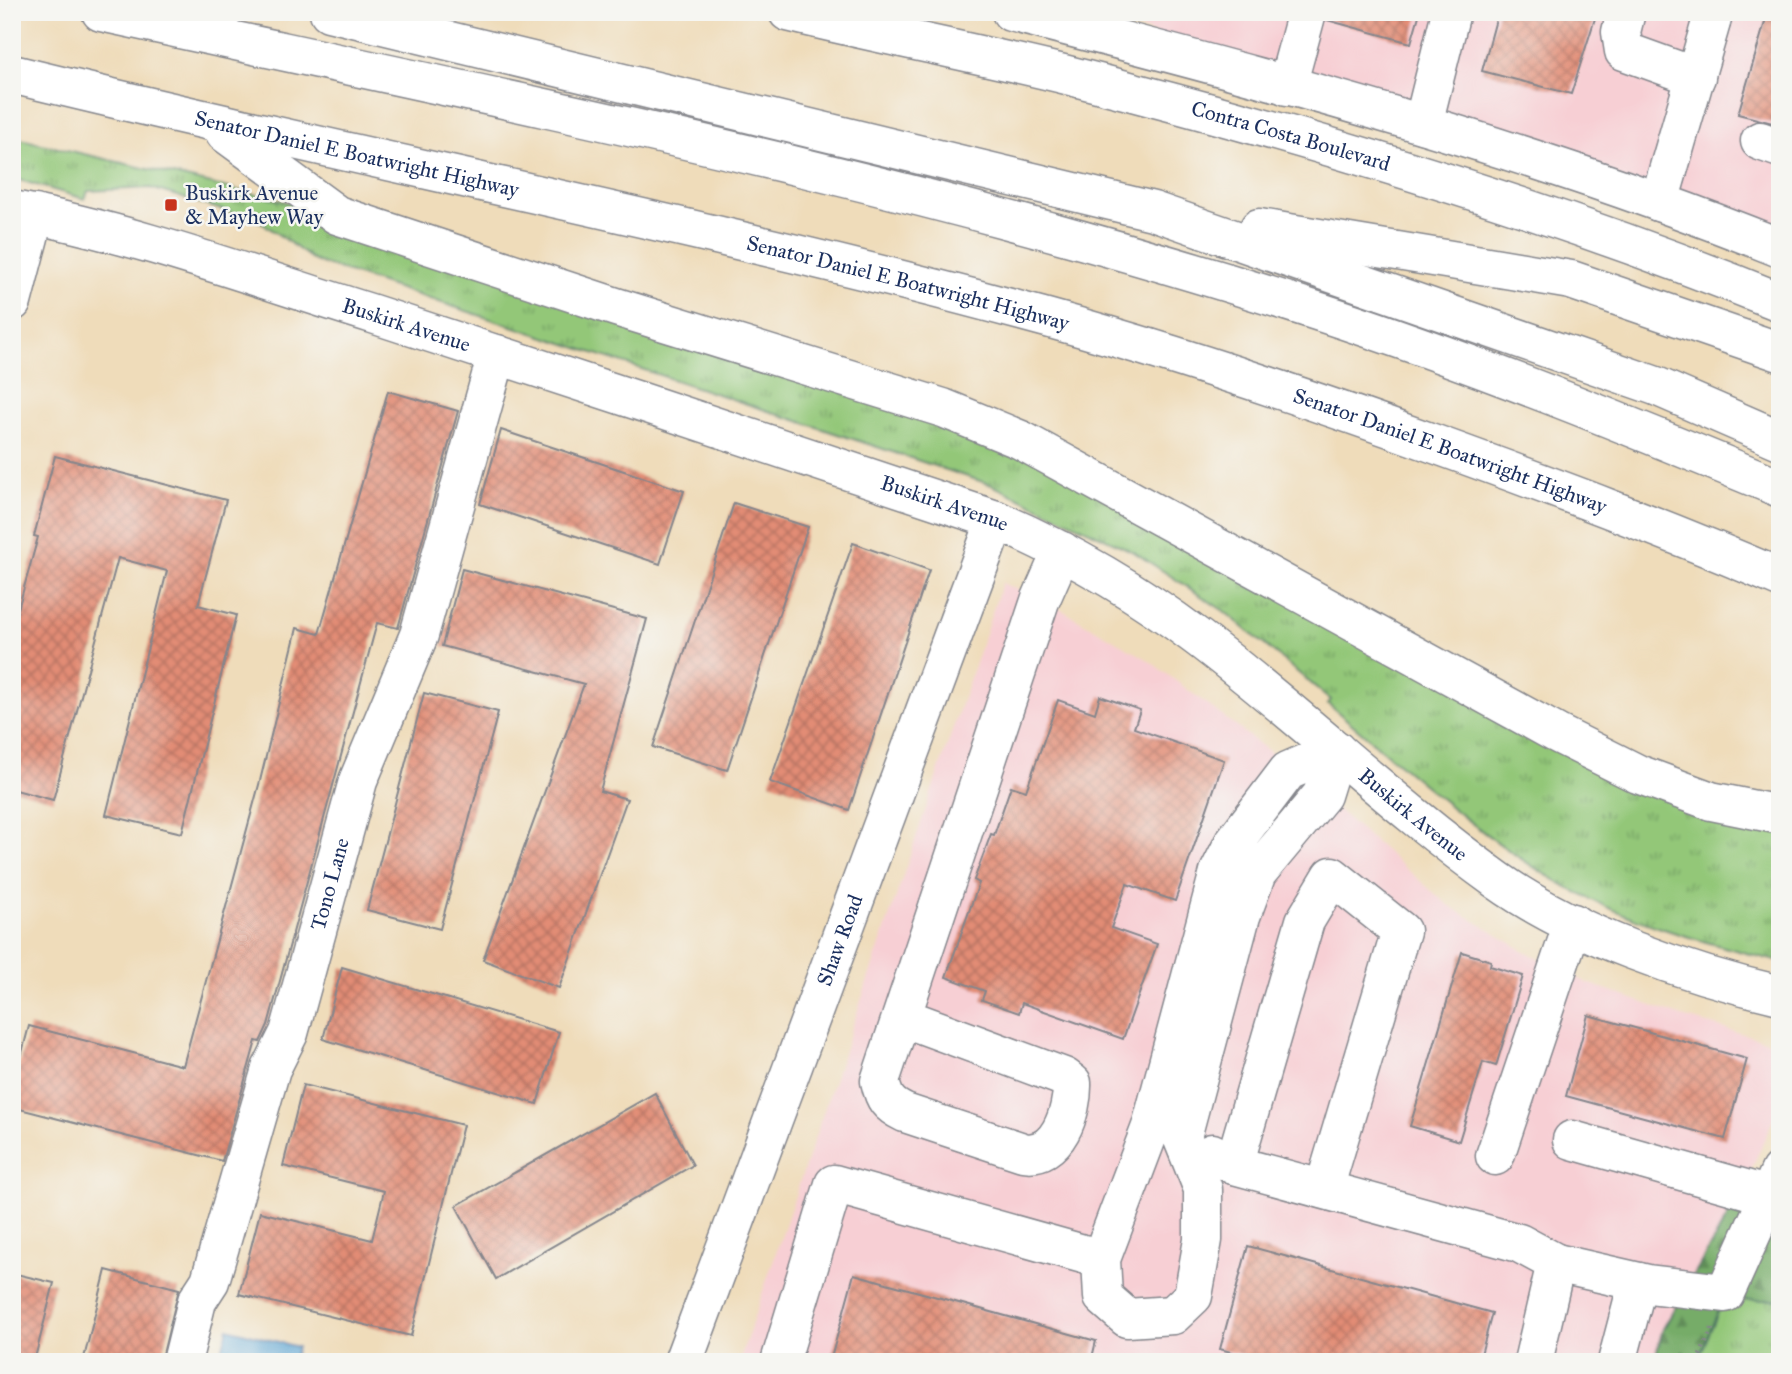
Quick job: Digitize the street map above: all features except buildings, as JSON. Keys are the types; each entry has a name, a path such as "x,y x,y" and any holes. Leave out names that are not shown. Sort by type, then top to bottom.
{"main road":[{"path":"100,12 701,144 1030,226 1320,312 1574,403 1780,488"},
{"path":"329,12 1153,211 1571,281 1780,352"},
{"name":"Contra Costa Boulevard","path":"788,12 834,18 1254,125 1459,187 1593,232 1780,302"},
{"path":"1010,12 1423,124 1659,202 1780,247"},
{"path":"1287,86 1307,12"},
{"path":"1423,124 1451,12"},
{"path":"1626,12 1621,32 1624,51 1696,77"},
{"path":"1659,202 1714,12"},
{"name":"Senator Daniel E Boatwright Highway","path":"12,74 212,123 766,246 1037,315 1266,383 1536,480 1780,578"},
{"path":"212,123 337,215 616,307 943,408 1021,440 1556,733 1639,774 1711,801 1780,815"},
{"path":"1153,211 1656,386 1780,440"},
{"path":"12,302 24,212"},
{"name":"Buskirk Avenue","path":"24,212 85,223 497,354 996,520 1062,551 1130,591 1197,636 1498,881 1573,923 1616,943 1780,995"},
{"name":"Tono Lane","path":"182,1362 197,1301 210,1281 271,1069 289,1033 358,781 419,635 497,354"},
{"name":"Shaw Road","path":"683,1362 996,520"},
{"path":"902,1017 1072,1083 1073,1095 1063,1125 1048,1149 1036,1155 1023,1152 891,1107 883,1098 880,1081 1040,601 1062,551"},
{"path":"1167,1132 1203,1189 1203,1240 1193,1297 1172,1315 1127,1318 1103,1297 1101,1259 1167,1132 1257,873 1322,795 1336,750"},
{"path":"1234,1164 1305,921 1332,876 1401,931 1324,1189"},
{"path":"1495,1156 1573,923"},
{"path":"1167,1132 1234,1164 1519,1243 1556,1263 1722,1302 1775,1183 1572,1140"},
{"path":"780,1362 834,1184 1101,1259"},
{"path":"1533,1362 1556,1263"},
{"path":"1617,1362 1638,1282"}],"path":[{"path":"1697,1362 1722,1302"}],"shaded area":[{"path":"1099,12 1780,12 1780,248 1287,86"},
{"path":"1002,583 1060,609 1147,659 1274,755 1447,904 1524,951 1588,983 1683,1017 1768,1041 1780,1058 1780,1103 1743,1189 1663,1329 1654,1362 739,1362"}],"green space":[{"path":"12,137 317,209 943,408 1556,733 1780,815 1780,962 1695,939 1639,920 1560,883 1498,843 1440,798 1328,704 1331,700 1224,611 1134,552 992,485 315,261 261,222 151,188 88,191 85,199 12,178"},
{"path":"1780,1171 1780,1300 1723,1300 1697,1362 1654,1362 1663,1329 1743,1189"},
{"path":"1723,1300 1780,1300 1780,1362 1697,1362"}],"water":[{"path":"228,1328 297,1347 293,1362 219,1362"}],"place":[{"name":"Buskirk Avenue & Mayhew Way","path":"171,205"}]}
